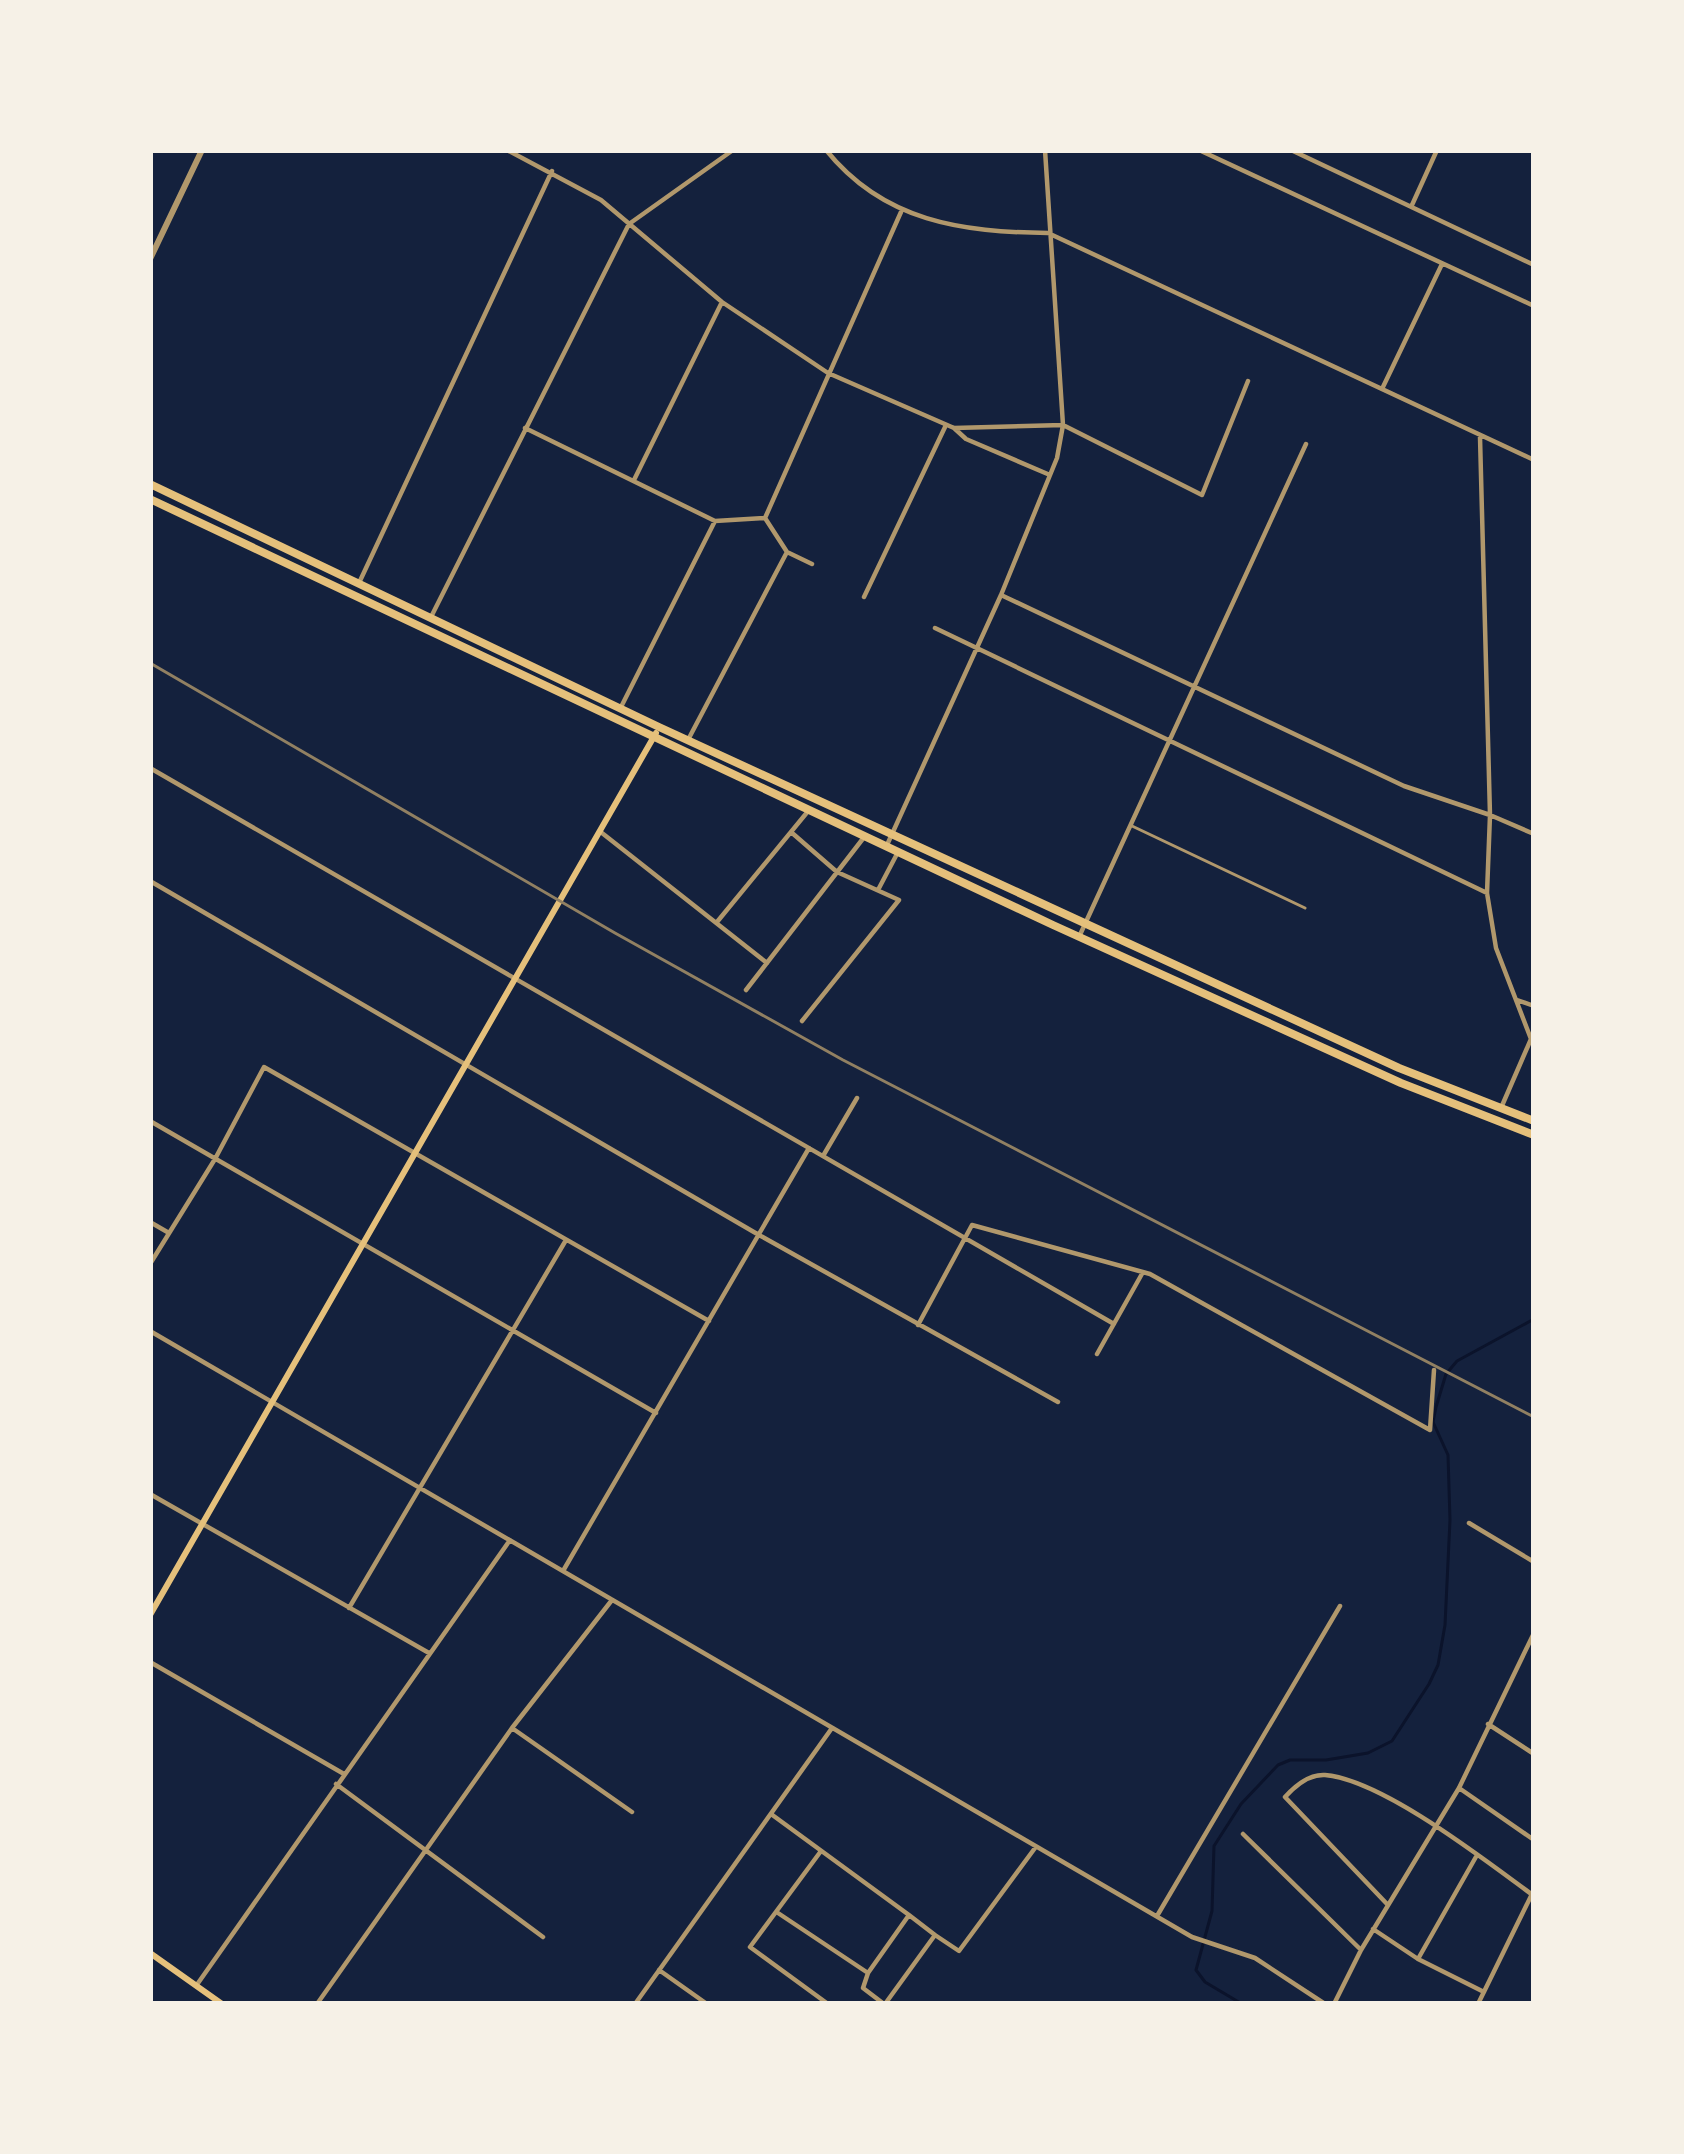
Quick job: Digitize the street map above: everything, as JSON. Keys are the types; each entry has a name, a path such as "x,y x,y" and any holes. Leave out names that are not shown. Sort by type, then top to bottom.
{"main road":[{"path":"150,484 659,727 1399,1068 1534,1121"},
{"path":"150,500 1079,937 1401,1083 1534,1135"},
{"path":"150,1615 659,727"},
{"path":"150,1953 222,2004"}],"street":[{"path":"150,259 202,150"},
{"path":"507,150 602,200 722,302 828,373 1050,476"},
{"path":"431,617 628,224 734,150"},
{"path":"826,150 836,163 901,212 977,232 1048,233 1534,460"},
{"path":"886,847 1001,596 1050,476 1063,425 1045,150"},
{"path":"1199,150 1534,306"},
{"path":"1291,150 1534,265"},
{"path":"1412,207 1437,150"},
{"path":"359,583 552,171"},
{"path":"765,518 901,212"},
{"path":"1382,389 1442,264"},
{"path":"634,480 722,302"},
{"path":"950,426 1063,425 1202,495 1248,381"},
{"path":"864,596 950,426"},
{"path":"525,428 715,521 765,518"},
{"path":"1480,435 1490,814 1487,893 1496,948 1531,1039 1501,1108"},
{"path":"1079,937 1306,444"},
{"path":"765,518 787,552 812,564"},
{"path":"621,707 715,521"},
{"path":"688,740 787,552"},
{"path":"1001,596 1405,786 1534,834"},
{"path":"934,628 1487,893"},
{"path":"150,768 1114,1324"},
{"path":"716,923 809,810"},
{"path":"600,832 767,963"},
{"path":"791,832 837,872 899,900 802,1022"},
{"path":"746,990 865,836"},
{"path":"878,890 898,852"},
{"path":"150,881 759,1235 1058,1402"},
{"path":"1516,1000 1534,1006"},
{"path":"150,1264 215,1159 264,1067 709,1322"},
{"path":"823,1156 856,1098"},
{"path":"150,1121 656,1413"},
{"path":"563,1571 809,1148"},
{"path":"150,1222 169,1233"},
{"path":"918,1325 972,1225 1144,1272 1430,1430 1434,1370"},
{"path":"349,1608 566,1240"},
{"path":"1097,1354 1144,1272"},
{"path":"150,1331 1157,1917 1192,1937 1255,1958 1325,2004"},
{"path":"150,1494 429,1653"},
{"path":"1469,1523 1534,1562"},
{"path":"196,1986 509,1540"},
{"path":"317,2004 512,1729 612,1600"},
{"path":"1157,1917 1340,1606"},
{"path":"1334,2004 1373,1929 1460,1788 1534,1633"},
{"path":"150,1662 344,1774"},
{"path":"1488,1724 1534,1754"},
{"path":"635,2004 832,1727"},
{"path":"512,1729 632,1812"},
{"path":"1388,1904 1286,1797 1297,1785 1321,1774 1356,1784 1437,1826 1533,1895 1478,2004"},
{"path":"336,1784 543,1936"},
{"path":"1460,1788 1534,1840"},
{"path":"771,1814 959,1951 1036,1846"},
{"path":"1244,1834 1361,1950"},
{"path":"820,1850 750,1947 828,2004"},
{"path":"1418,1959 1477,1855"},
{"path":"776,1912 868,1973"},
{"path":"908,1916 868,1973 863,1988 884,2004 935,1935"},
{"path":"1373,1929 1418,1959 1484,1992"},
{"path":"659,1970 707,2004"}],"lane":[{"path":"1130,826 1305,908"}],"waterway":[{"path":"1242,2004 1205,1982 1196,1970 1212,1911 1214,1846 1241,1804 1278,1765 1368,1753 1392,1741 1429,1684 1438,1665 1445,1625 1450,1520 1448,1455 1433,1422 1436,1407 1446,1374 1457,1361 1534,1319"}],"railway":[{"path":"150,663 843,1060 1534,1417"}]}
